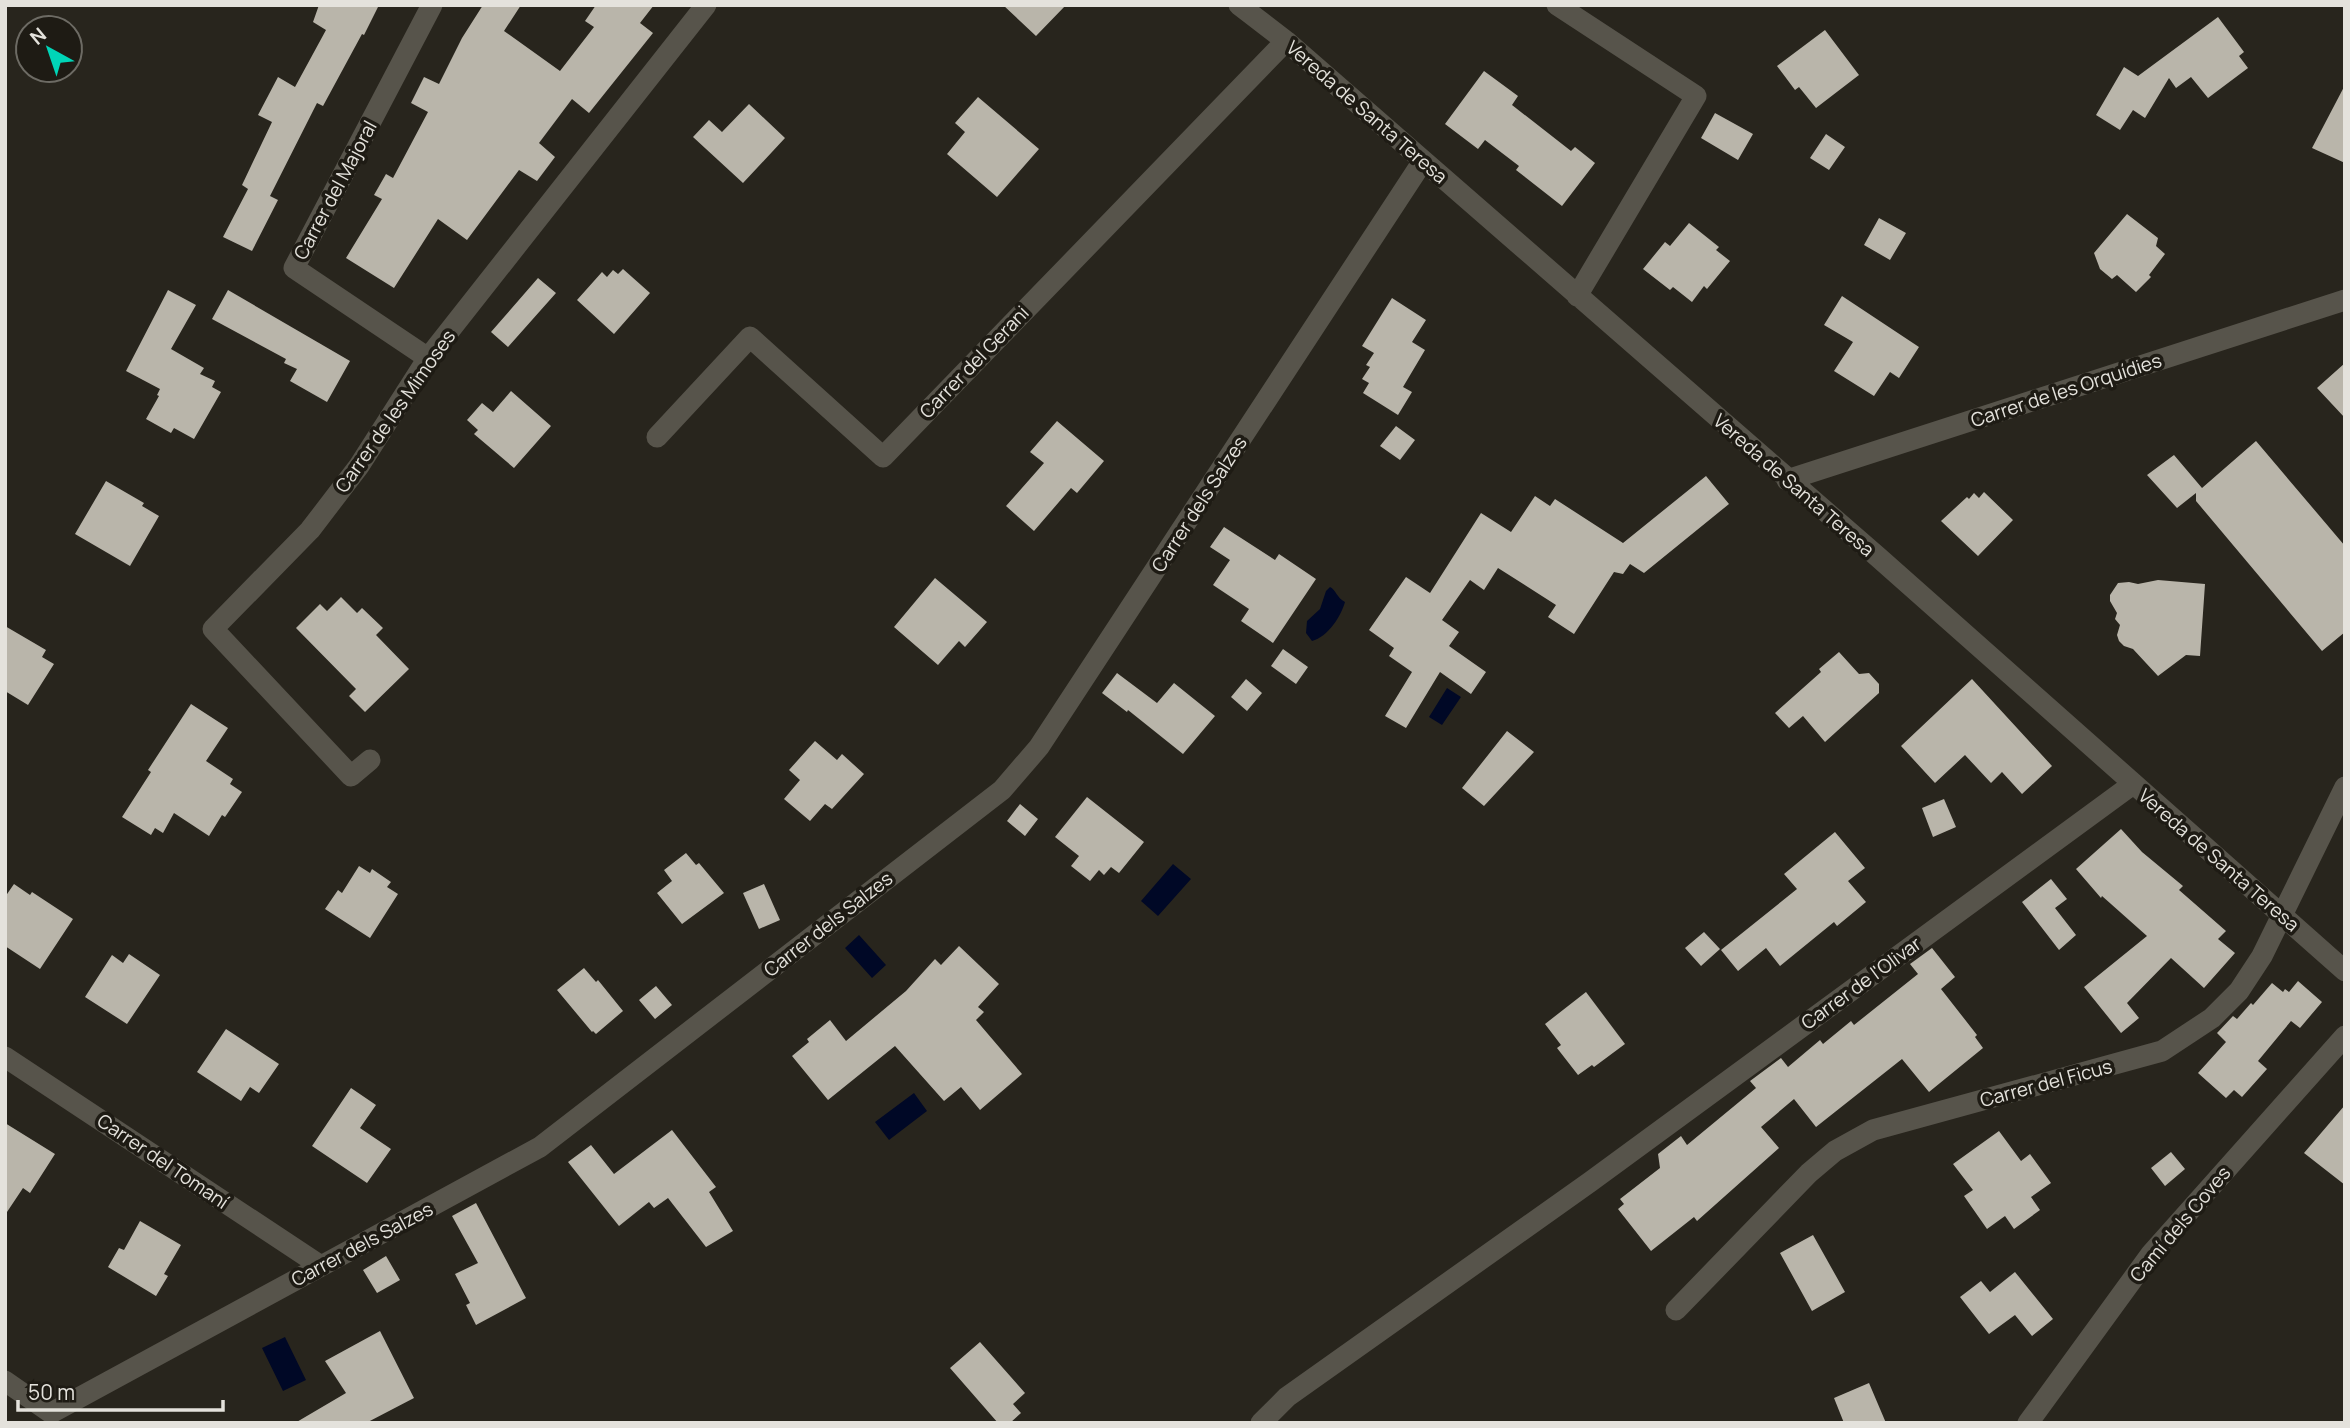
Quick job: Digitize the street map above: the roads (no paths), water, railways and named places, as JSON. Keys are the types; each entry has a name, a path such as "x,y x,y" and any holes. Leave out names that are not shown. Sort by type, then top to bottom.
{"street":[{"name":"Carrer del Majoral","path":"428,358 294,268 432,5"},
{"name":"Carrer de les Mimoses","path":"370,761 351,776 213,629 310,530 359,466 428,358 706,5"},
{"name":"Vereda de Santa Teresa","path":"1239,5 1286,41 1878,557 2345,971"},
{"path":"1557,5 1696,96 1577,296"},
{"name":"Carrer del Gerani","path":"657,437 750,337 883,457 1286,41"},
{"name":"Carrer dels Salzes","path":"5,1381 51,1413 540,1147 1002,790 1038,747 1423,161"},
{"name":"Carrer de les Orquídies","path":"1787,480 2345,300"},
{"name":"Carrer de l'Olivar","path":"1261,1423 1287,1397 1590,1182 2133,783"},
{"name":"Carrer del Ficus","path":"1676,1310 1809,1173 1835,1151 1873,1130 2162,1051 2212,1018 2239,991 2262,956 2345,787"},
{"name":"Camí dels Coves","path":"2028,1423 2151,1254 2345,1036"},
{"name":"Carrer del Tomaní","path":"5,1057 321,1266"}],"water":[{"path":"1330,587 1345,602 1333,625 1312,641 1306,633 1307,621 1320,609"},
{"path":"1447,688 1461,697 1442,725 1429,717"},
{"path":"1173,864 1191,879 1158,916 1141,901"},
{"path":"859,935 886,965 872,978 845,948"},
{"path":"914,1093 927,1111 889,1140 875,1122"},
{"path":"285,1337 306,1380 283,1391 262,1348"}]}
